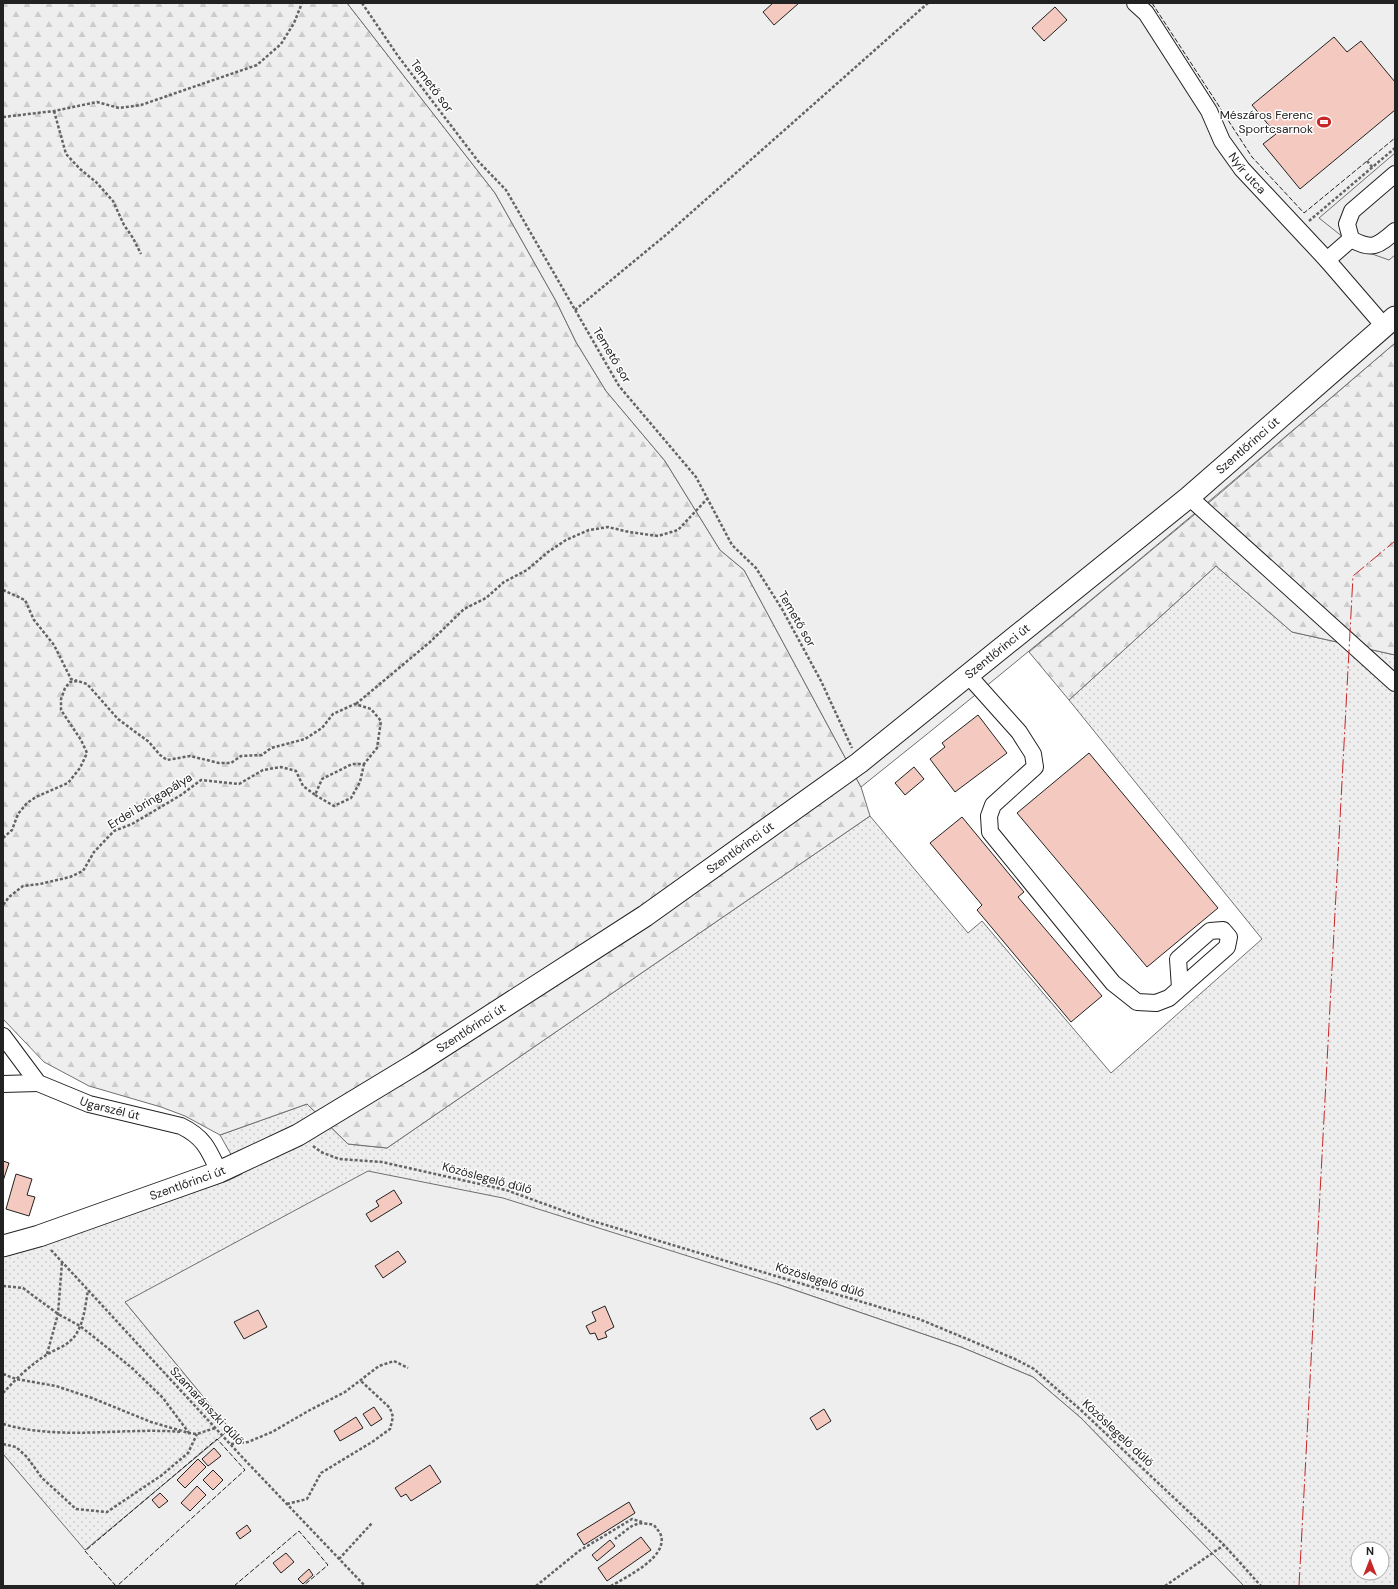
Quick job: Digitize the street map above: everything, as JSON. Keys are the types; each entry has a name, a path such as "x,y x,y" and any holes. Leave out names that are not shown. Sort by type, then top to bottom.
{"main road":[{"name":"Szentlőrinci út","path":"3,1246 39,1236 219,1172 298,1135 417,1063 645,916 859,763 1188,496 1389,322"}],"street":[{"name":"Nyír utca","path":"1135,3 1150,19 1209,112 1222,141 1242,169 1327,260 1389,322"},
{"path":"1395,174 1352,211 1347,224 1351,238 1362,246 1379,245 1395,231"},
{"path":"1327,260 1351,238"},
{"path":"1188,496 1395,683"},
{"path":"968,675 1019,732 1033,754 1035,767 993,805 989,816 990,832 1113,983 1137,1002 1156,1003 1169,998 1180,988"},
{"path":"3,1036 38,1083"},
{"path":"3,1084 38,1083"},
{"name":"Ugarszél út","path":"38,1083 89,1104 181,1126 194,1132 207,1147 219,1172"}],"path":[{"path":"3,117 54,111 97,102 119,108 140,105 257,65 281,44 294,24 302,3"},
{"name":"Temető sor","path":"362,3 398,56 478,161 506,190 619,386 696,477 732,544 756,568 782,609 821,681 859,763"},
{"path":"575,310 667,234 928,3"},
{"path":"54,111 66,154 80,169 96,182 113,201 124,225 141,254"},
{"path":"1308,223 1395,148"},
{"path":"355,704 430,642 464,609 486,598 504,582 527,570 548,552 566,540 589,530 608,527 629,532 658,536 678,530 708,498"},
{"name":"Erdei bringapálya","path":"3,590 25,600 34,620 54,645 71,679 87,684 118,719 149,742 160,755 167,760 190,756 219,763 231,763 241,756 262,755 270,748 305,739 322,728 333,714 355,704 371,709 381,721 377,748 364,764 360,782 351,798 334,806 303,786 296,771 281,767 263,770 239,784 201,780 132,824 114,831 94,852 83,871 70,877 24,886 9,897 3,905"},
{"path":"3,838 12,830 18,814 27,804 36,797 68,783 80,768 87,753 81,740 61,710 61,699 65,688 70,682 78,681"},
{"path":"316,795 322,779 352,764 364,764"},
{"name":"Közöslegelő dűlő","path":"298,1135 321,1152 339,1159 382,1162 506,1190 586,1219 919,1319 1015,1359 1034,1369 1083,1412 1224,1545 1261,1586"},
{"name":"Szamaránszki dűlő","path":"39,1236 215,1428 365,1586"},
{"path":"46,1355 58,1314 62,1262"},
{"path":"3,1286 23,1288 58,1314 80,1326 132,1368 163,1398 189,1433"},
{"path":"3,1393 16,1379 46,1355 70,1341 80,1326 88,1290"},
{"path":"231,1445 248,1442 272,1432 345,1392 379,1366 394,1361 408,1368"},
{"path":"3,1374 16,1379 56,1386 92,1398 151,1422 189,1433"},
{"path":"287,1504 307,1499 321,1473 372,1442 390,1429 394,1417 390,1408 361,1381"},
{"path":"3,1424 19,1429 51,1432 157,1430 198,1434 215,1428"},
{"path":"3,1444 16,1448 27,1457 42,1478 76,1509 107,1512 162,1475 188,1453 198,1434"},
{"path":"536,1586 579,1551 632,1519 654,1525 660,1534 661,1544 659,1549 644,1566 611,1586"},
{"path":"615,1539 637,1523 643,1522"},
{"path":"339,1558 372,1523"},
{"path":"1165,1586 1224,1545"}],"green space":[{"path":"3,3 347,3 495,193 556,301 576,342 606,391 665,461 720,550 744,570 861,787 870,816 387,1148 348,1144 307,1104 220,1135 185,1116 161,1107 89,1086 44,1062 3,1019"},
{"path":"347,3 1395,3 1395,343 1130,568 861,787 744,570 720,550 665,461 606,391 576,342 556,301 495,193"},
{"path":"1395,343 1395,655 1292,632 1216,566 1069,700 1029,652 1218,495"},
{"path":"1216,566 1292,632 1395,655 1395,1586 1244,1586 1081,1418 1033,1377 961,1347 777,1284 125,1302 230,1429 85,1551 3,1454 3,1255 33,1248 227,1181 242,1174 220,1135 307,1104 348,1144 387,1148 870,816 968,933 982,921 1111,1073 1262,939 1069,700"},
{"path":"368,1171 503,1198 777,1284 961,1347 1033,1377 1081,1418 1244,1586 3,1586 3,1454 85,1550 230,1429 125,1302"}],"shaded area":[{"path":"1395,153 1395,255 1389,260 1358,249 1319,218"}],"building":[{"path":"773,3 799,3 774,25 763,12"},
{"path":"1055,7 1067,20 1044,41 1032,28"},
{"name":"Mészáros Ferenc Sportcsarnok","path":"1334,37 1347,52 1361,41 1395,82 1395,110 1300,189 1263,144 1276,134 1252,105"},
{"path":"978,715 1007,753 955,792 930,759 945,747 942,743"},
{"path":"1089,753 1218,908 1147,967 1017,813"},
{"path":"914,767 924,779 905,795 895,783"},
{"path":"962,817 1024,892 1018,897 1102,996 1071,1022 977,910 982,905 930,843"},
{"path":"3,1161 9,1163 3,1181"},
{"path":"16,1174 32,1179 27,1195 35,1197 29,1216 6,1209"},
{"path":"394,1190 402,1203 371,1222 366,1214 379,1206 376,1201"},
{"path":"398,1251 406,1262 383,1278 375,1266"},
{"path":"605,1306 614,1327 605,1332 607,1337 598,1340 595,1333 590,1334 586,1326 596,1321 592,1312"},
{"path":"258,1310 267,1327 244,1339 234,1322"},
{"path":"374,1407 382,1419 371,1426 363,1414"},
{"path":"824,1409 831,1421 817,1430 810,1418"},
{"path":"356,1417 363,1428 340,1441 334,1431"},
{"path":"214,1448 221,1456 208,1466 202,1459"},
{"path":"198,1459 206,1467 185,1488 177,1480"},
{"path":"430,1465 441,1482 411,1501 406,1494 401,1497 395,1488"},
{"path":"213,1470 223,1480 213,1490 203,1480"},
{"path":"197,1486 206,1495 190,1511 181,1503"},
{"path":"160,1493 168,1501 159,1508 152,1500"},
{"path":"629,1502 635,1513 584,1545 577,1534"},
{"path":"247,1525 251,1531 240,1539 236,1533"},
{"path":"641,1537 651,1550 607,1581 598,1568"},
{"path":"610,1540 615,1546 597,1561 592,1555"},
{"path":"286,1553 294,1562 281,1573 273,1563"},
{"path":"309,1569 313,1575 303,1584 298,1579"}],"fence":[{"path":"1152,3 1252,157 1304,213 1395,138"},
{"path":"116,1586 85,1551 217,1439 245,1470 117,1586"},
{"path":"234,1586 299,1531 328,1565 303,1586"}],"power":[{"path":"1299,1586 1353,576 1395,541"}],"place":[{"name":"Mészáros Ferenc Sportcsarnok","path":"1324,122"}]}
